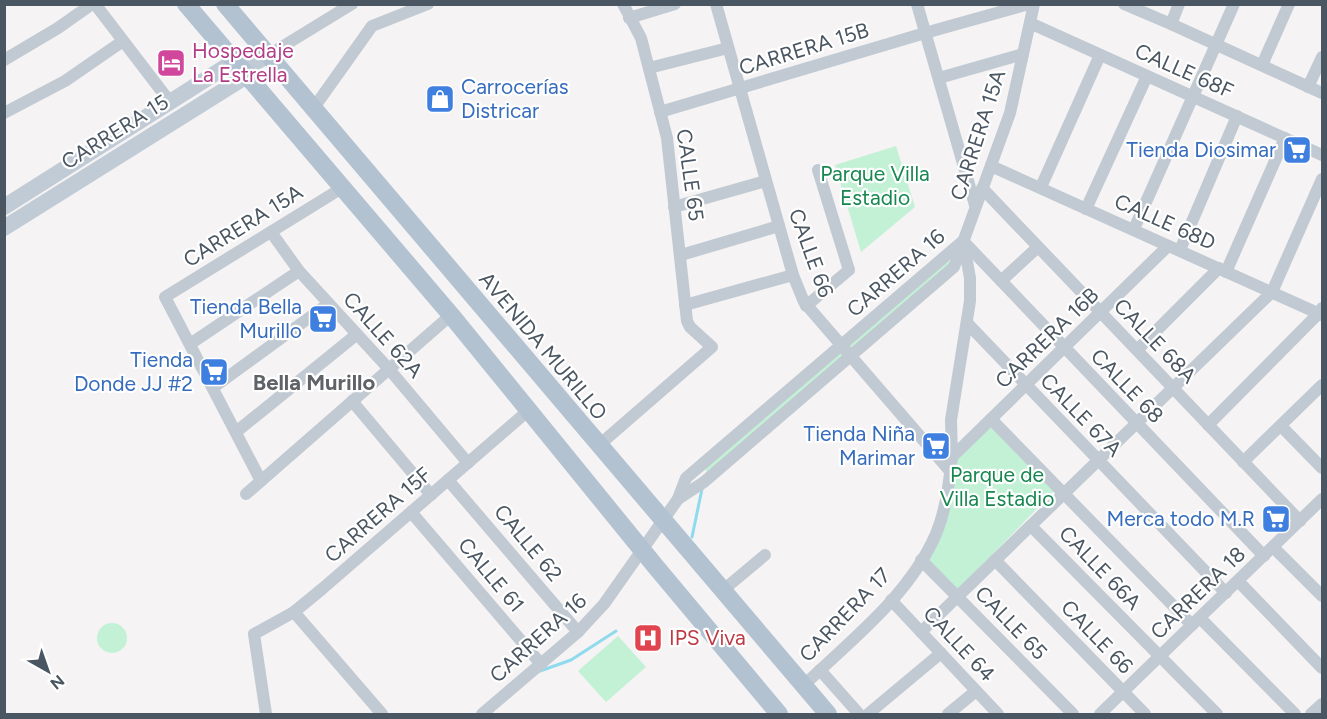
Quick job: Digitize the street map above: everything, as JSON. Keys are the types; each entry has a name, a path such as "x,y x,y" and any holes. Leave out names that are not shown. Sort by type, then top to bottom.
{"main road":[{"path":"186,4 451,315 643,550 770,711"},
{"name":"AVENIDA MURILLO","path":"225,4 598,446 828,714"},
{"name":"CARRERA 15","path":"242,70 267,56"},
{"name":"CARRERA 15","path":"9,204 230,64 242,70"},
{"name":"CARRERA 15","path":"4,228 242,79 242,70"},
{"path":"9,204 23,216"}],"street":[{"path":"4,60 93,4 170,102"},
{"path":"267,56 352,4"},
{"path":"313,109 372,26 428,4"},
{"name":"CALLE 65","path":"598,446 712,347 690,327 687,321 667,138 638,30 623,4"},
{"path":"629,18 675,4"},
{"name":"CALLE 66","path":"716,4 793,274 806,306 950,471"},
{"path":"917,4 975,205"},
{"name":"CARRERA 15B","path":"660,112 1029,4"},
{"name":"CARRERA 15A","path":"963,241 1010,113 1034,4"},
{"path":"1171,24 1179,4"},
{"path":"1134,229 1234,4"},
{"path":"1262,65 1289,4"},
{"path":"1125,5 1323,93"},
{"name":"CALLE 68F","path":"1030,23 1323,155"},
{"path":"4,113 65,81 123,41"},
{"path":"649,68 728,48"},
{"path":"939,78 1023,54"},
{"path":"1041,187 1100,55"},
{"path":"1308,87 1323,57"},
{"path":"1086,209 1147,76"},
{"path":"1174,248 1237,116"},
{"path":"1137,350 1223,270 1285,138"},
{"name":"CALLE 68D","path":"991,166 1272,292 1322,311"},
{"path":"806,306 849,270 819,170"},
{"path":"921,632 1272,292 1323,179"},
{"path":"674,207 766,181"},
{"name":"CARRERA 15A","path":"190,344 165,297 342,188"},
{"name":"CALLE 68A","path":"982,188 1300,521"},
{"path":"681,255 779,226"},
{"name":"CALLE 62A","path":"271,232 299,271 388,369 468,463"},
{"path":"950,471 951,420 968,324 970,278 963,241"},
{"name":"CALLE 68","path":"963,241 1264,556"},
{"name":"CARRERA 16","path":"482,714 578,632 609,597 678,499 686,478 963,241"},
{"name":"CARRERA 16","path":"678,499 694,490 954,267 963,241"},
{"path":"1001,281 1038,247"},
{"name":"CARRERA 16B","path":"952,457 1101,313 1174,248"},
{"path":"261,481 190,344 299,271"},
{"path":"685,305 793,274"},
{"path":"214,387 328,304"},
{"path":"1208,425 1322,311"},
{"path":"246,494 451,315"},
{"name":"CALLE 67A","path":"968,324 1226,593"},
{"path":"236,432 356,335"},
{"path":"1243,462 1323,385"},
{"path":"352,401 431,495"},
{"name":"CARRERA 15F","path":"266,714 254,634 294,612 529,410"},
{"path":"991,419 1064,494 1294,714"},
{"path":"1281,426 1323,468"},
{"name":"CARRERA 17","path":"803,686 891,600 921,560 936,534 945,504 950,471"},
{"name":"CALLE 62","path":"448,480 578,632"},
{"name":"CARRERA 18","path":"1100,714 1323,499"},
{"name":"CALLE 61","path":"411,512 541,664"},
{"name":"CALLE 66A","path":"1031,526 1216,714"},
{"path":"1274,547 1323,596"},
{"path":"722,591 765,555"},
{"name":"CALLE 65","path":"921,560 1073,714"},
{"name":"CALLE 66","path":"995,560 1145,714"},
{"path":"1238,581 1323,668"},
{"name":"CALLE 64","path":"891,600 998,714"},
{"path":"294,612 382,714"},
{"path":"868,714 941,653"},
{"path":"820,669 859,714"},
{"path":"948,714 976,691"},
{"path":"1311,714 1323,704"}],"green space":[{"name":"Parque Villa Estadio","path":"896,146 915,207 861,252 835,165"},
{"path":"947,260 950,263 707,472 705,469"},
{"name":"Parque de Villa Estadio","path":"993,423 1058,487 958,590 927,559 956,458"},
{"path":"112,623 118,624 126,632 126,644 118,652 112,653 106,652 98,644 97,638 98,632 106,624"},
{"path":"618,636 646,667 606,702 578,671"}],"waterway":[{"path":"692,537 702,489"},
{"path":"540,671 571,660 616,631"}],"place":[{"name":"Hospedaje La Estrella","path":"171,63"},
{"name":"Carrocerías Districar","path":"440,99"},
{"name":"Tienda Diosimar","path":"1297,150"},
{"name":"Tienda Bella Murillo","path":"323,319"},
{"name":"Tienda Donde JJ #2","path":"214,372"},
{"name":"Tienda Niña Marimar","path":"936,446"},
{"name":"Merca todo M.R","path":"1276,519"},
{"name":"IPS Viva","path":"648,638"}],"district":[{"name":"Bella Murillo","path":"314,382"}]}
